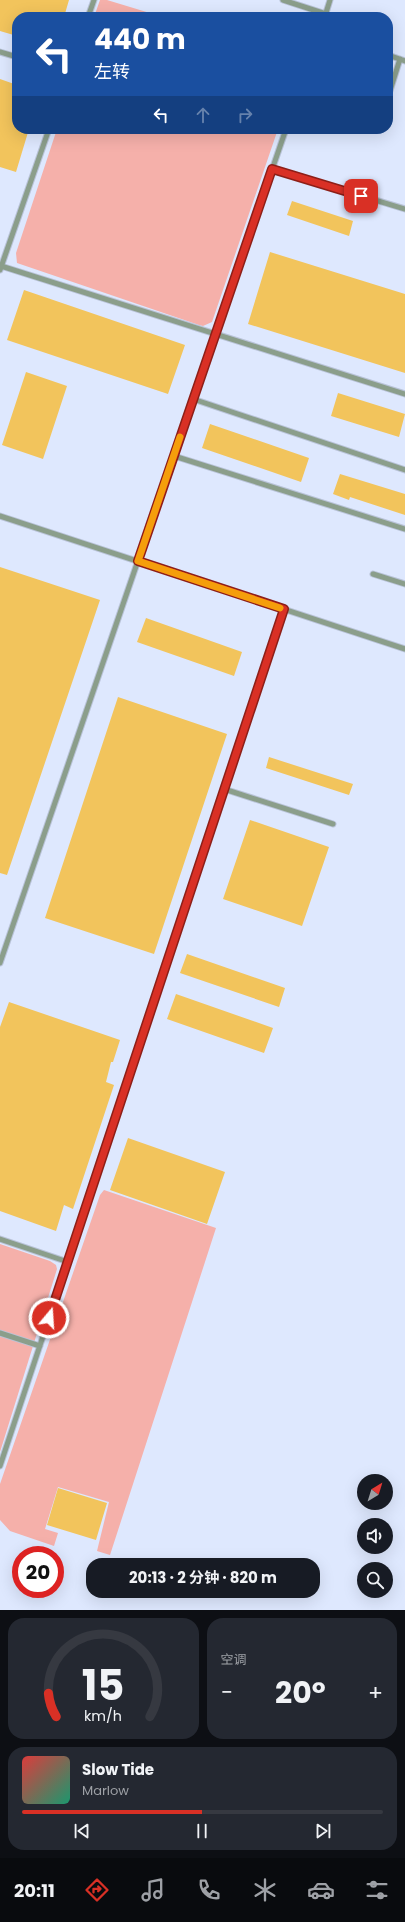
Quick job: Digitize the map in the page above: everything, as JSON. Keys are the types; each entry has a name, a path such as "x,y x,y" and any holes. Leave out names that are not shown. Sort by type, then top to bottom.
{"lane":[{"path":"90,12 94,0"},
{"path":"283,0 314,12"},
{"path":"326,12 330,0"},
{"path":"0,52 12,56"},
{"path":"393,57 403,60 393,85"},
{"path":"47,134 1,268 405,394"},
{"path":"0,963 284,134"},
{"path":"272,169 405,209"},
{"path":"193,399 405,470"},
{"path":"174,456 405,529"},
{"path":"0,516 405,649"},
{"path":"373,574 405,584"},
{"path":"0,1466 284,609"},
{"path":"224,789 333,824"},
{"path":"0,1239 68,1262"},
{"path":"0,1333 40,1346"}],"shaded area":[{"path":"100,0 107,0 147,12 96,12"},
{"path":"55,134 276,134 212,322 203,326 199,325 17,263 16,253"},
{"path":"104,1190 216,1228 110,1555 97,1551 109,1502 58,1487 45,1529 58,1533 54,1546 10,1531 0,1520 0,1484 100,1195"},
{"path":"0,1244 50,1261 56,1265 57,1269 0,1452"}],"building":[{"path":"0,0 69,0 65,12 12,12 12,35 0,31"},
{"path":"0,79 12,83 12,134 27,134 16,172 0,167"},
{"path":"292,201 353,221 349,236 287,215"},
{"path":"270,252 405,294 405,373 248,324"},
{"path":"24,290 185,345 168,394 7,340"},
{"path":"26,372 67,386 43,459 2,445"},
{"path":"338,393 405,414 399,437 331,416"},
{"path":"210,424 309,458 301,482 202,448"},
{"path":"340,474 405,494 405,515 350,497 349,500 333,494"},
{"path":"0,567 100,600 7,875 0,873"},
{"path":"146,618 242,652 234,676 137,642"},
{"path":"118,697 227,734 154,954 45,918"},
{"path":"269,757 353,784 349,795 266,768"},
{"path":"250,820 329,847 302,926 223,899"},
{"path":"187,954 285,988 279,1007 180,973"},
{"path":"176,994 273,1028 264,1053 167,1019"},
{"path":"9,1002 120,1040 113,1062 111,1062 106,1082 114,1085 73,1209 64,1205 56,1231 0,1211 0,1027"},
{"path":"128,1138 225,1172 207,1224 110,1190"},
{"path":"58,1488 107,1503 96,1540 47,1525"}],"slow traffic":[{"path":"180,437 138,561 280,608"}],"route":[{"path":"49,1318 284,609 138,561 272,169 361,196"}]}
